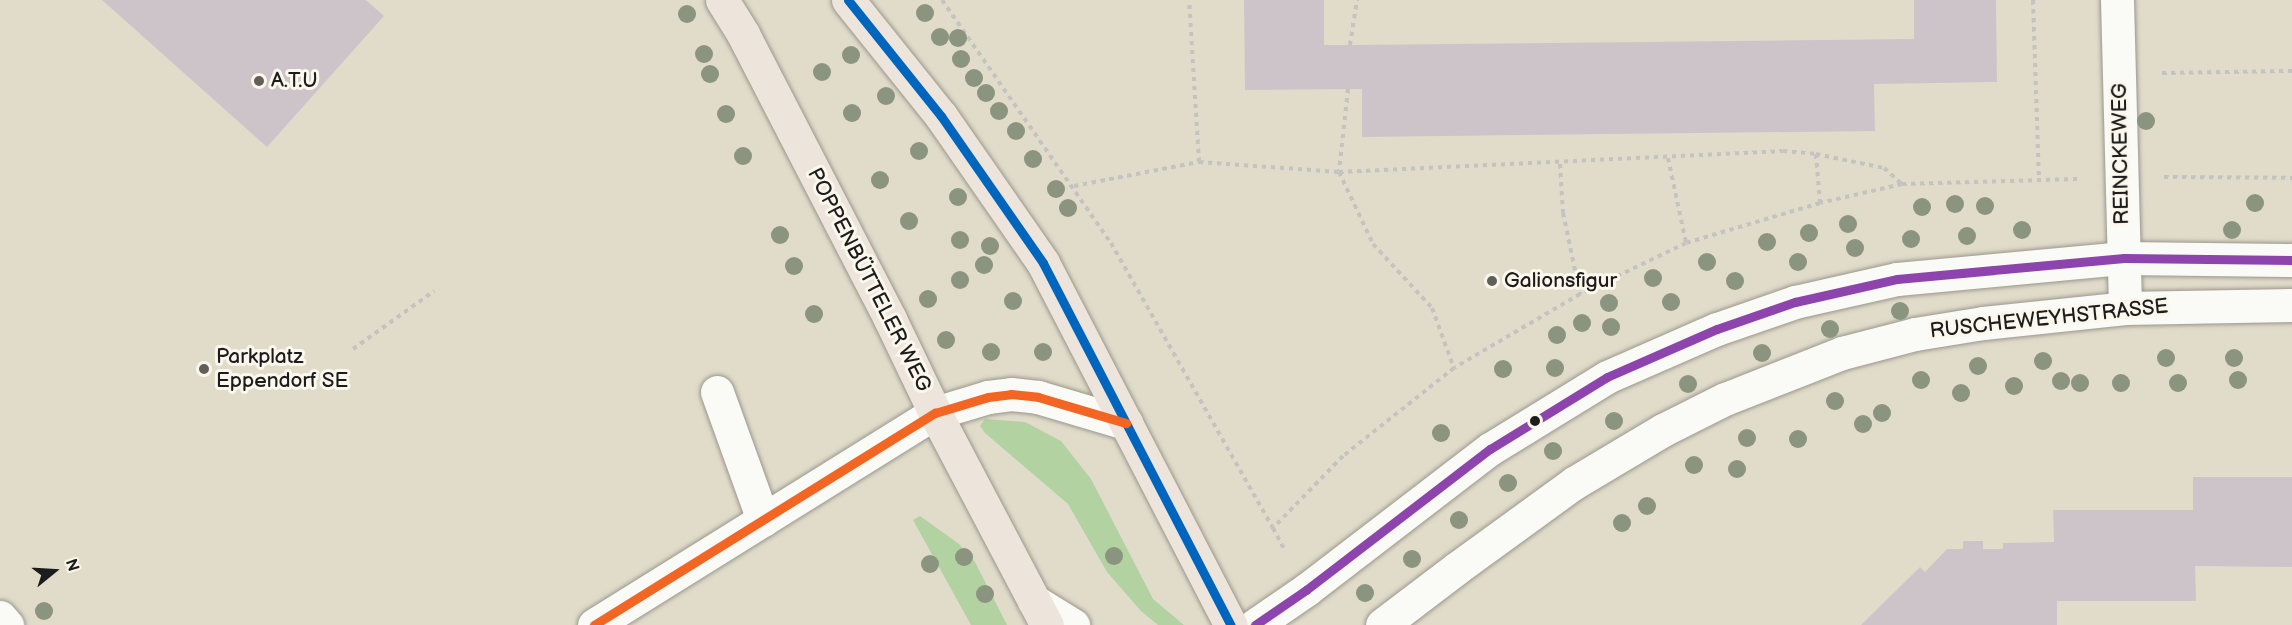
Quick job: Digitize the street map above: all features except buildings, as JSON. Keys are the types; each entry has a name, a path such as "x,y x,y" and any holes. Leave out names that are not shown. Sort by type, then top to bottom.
{"main road":[{"name":"POPPENBÜTTELER WEG","path":"722,0 744,34 935,413 1040,613"},
{"path":"848,0 941,116 1043,263 1232,625"}],"street":[{"name":"REINCKEWEG","path":"2117,0 2126,308"},
{"path":"1255,625 1306,590 1490,449 1607,377 1717,329 1795,302 1897,279 2124,258 2292,260"},
{"name":"RUSCHEWEYHSTRASSE","path":"1382,625 1456,567 1574,483 1663,430 1725,399 1842,353 1915,334 1983,322 2126,308 2292,305"},
{"path":"717,392 763,520"},
{"path":"594,625 935,413 988,397 1011,394 1038,397 1126,423"},
{"path":"1040,613 1073,625"},
{"path":"0,617 7,625"}],"path":[{"path":"942,0 1074,186 1111,243 1306,590"},
{"path":"1190,0 1199,162"},
{"path":"1350,45 1357,0"},
{"path":"2033,0 2039,180"},
{"path":"2119,74 2292,71"},
{"path":"1348,89 1339,172 1373,244 1432,308 1448,358 1454,368"},
{"path":"1074,186 1199,162 1339,172 1560,164 1783,151 1816,154 1884,168 1902,184"},
{"path":"1816,154 1820,203"},
{"path":"1668,158 1686,243"},
{"path":"1560,164 1563,213 1580,294"},
{"path":"1273,528 1343,456 1454,368 1580,294 1686,243 1820,203 1902,184 2121,177 2292,178"},
{"path":"353,349 434,291"}],"green space":[{"path":"985,419 1025,422 1061,441 1091,479 1153,599 1184,625 1158,625 1141,611 1107,572 1068,504 985,433 980,426"},
{"path":"920,516 959,544 975,562 1007,625 971,625 913,520"}],"transit line":[{"path":"848,0 941,116 1043,263 1231,625"},
{"path":"1255,625 1306,590 1490,449 1607,377 1717,329 1795,302 1897,279 2124,258 2292,260"},
{"path":"594,625 935,413 988,397 1011,394 1038,397 1126,423"}],"place":[{"name":"A.T.U","path":"259,81"},
{"name":"Galionsfigur","path":"1492,281"},
{"name":"Parkplatz Eppendorf SE","path":"204,369"}]}
